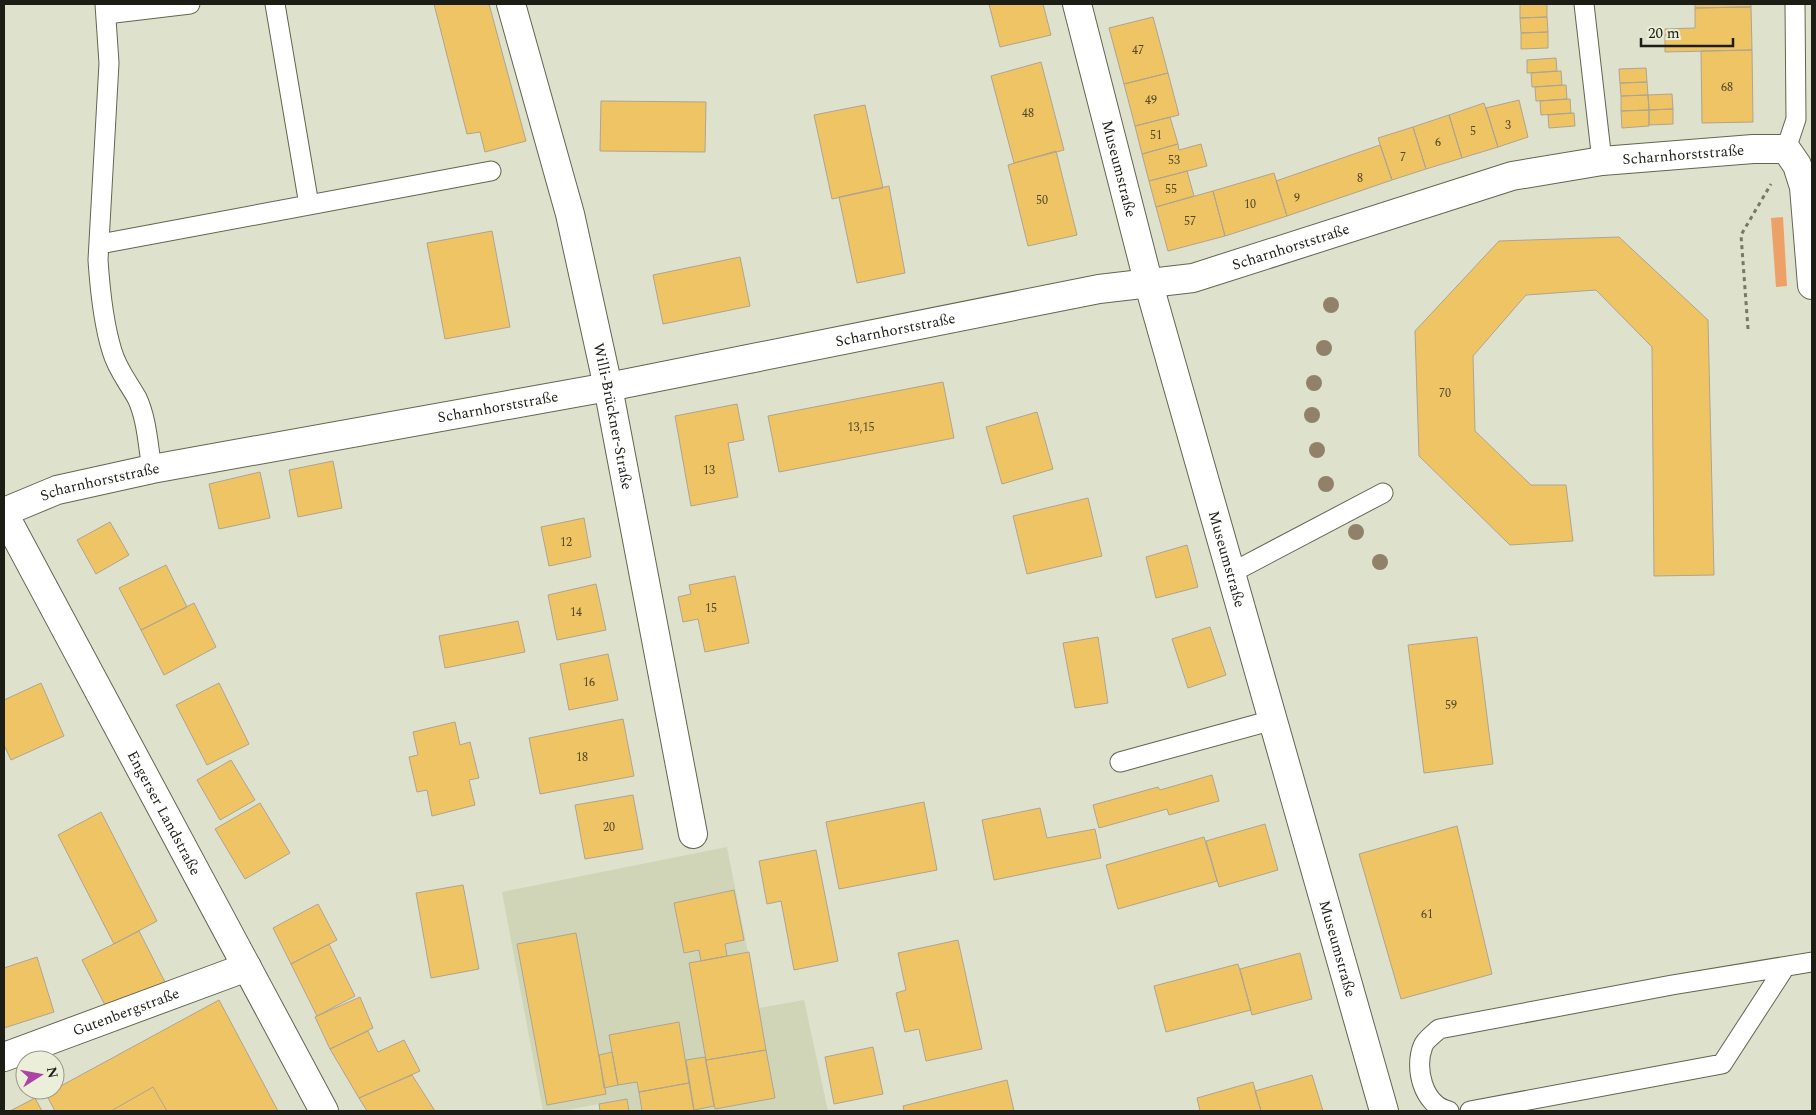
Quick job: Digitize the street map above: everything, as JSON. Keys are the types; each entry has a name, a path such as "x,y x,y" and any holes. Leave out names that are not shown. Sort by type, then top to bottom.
{"street":[{"name":"Willi-Brückner-Straße","path":"512,4 570,214 608,387 693,834"},
{"name":"Museumstraße","path":"1077,4 1149,285 1384,1111"},
{"name":"Scharnhorststraße","path":"4,513 57,490 152,469 608,387 1099,289 1149,285 1193,278 1512,176 1602,161 1752,149 1787,151"},
{"path":"1787,151 1797,165 1804,187 1812,285"},
{"name":"Engerser Landstraße","path":"4,513 324,1111"},
{"name":"Gutenbergstraße","path":"4,1057 248,967"}],"lane":[{"path":"152,469 145,428 137,399 116,364 111,349 100,283 100,244 109,63 105,9 190,4"},
{"path":"274,4 309,205"},
{"path":"1584,4 1602,161"},
{"path":"1787,151 1796,119 1795,4"},
{"path":"100,244 491,170"},
{"path":"1230,573 1383,493"},
{"path":"1120,762 1273,720"},
{"path":"1449,1111 1427,1095 1420,1074 1423,1045 1439,1029 1812,962"},
{"path":"1470,1111 1722,1064 1785,967"}],"path":[{"path":"1748,330 1741,235 1787,151"}],"shaded area":[{"path":"1783,217 1787,286 1776,287 1771,218"},
{"path":"727,847 759,1008 804,1000 828,1111 629,1111 626,1099 561,1111 543,1111 502,892"}],"building":[{"path":"434,4 489,4 526,141 485,152 480,132 467,134"},
{"path":"989,4 1043,4 1051,35 1000,47"},
{"path":"1520,4 1547,4 1547,17 1520,18"},
{"path":"1695,4 1751,4 1751,7 1695,8"},
{"path":"1751,7 1752,50 1665,52 1665,29 1695,28 1695,8"},
{"path":"1153,17 1168,73 1124,84 1109,28"},
{"path":"1547,17 1548,32 1521,33 1520,18"},
{"path":"1548,32 1548,48 1521,49 1521,33"},
{"path":"1752,50 1753,122 1702,123 1701,51"},
{"path":"1556,58 1557,71 1527,73 1527,60"},
{"path":"1041,62 1064,150 1014,163 991,76"},
{"path":"1646,68 1647,82 1620,83 1619,69"},
{"path":"1561,71 1562,85 1532,87 1531,73"},
{"path":"1168,73 1179,115 1135,126 1124,84"},
{"path":"1647,82 1648,95 1621,96 1620,83"},
{"path":"1566,85 1567,99 1536,101 1535,87"},
{"path":"1672,94 1673,109 1649,110 1648,95"},
{"path":"1648,95 1649,110 1621,111 1621,96"},
{"path":"1570,99 1571,113 1541,115 1540,101"},
{"path":"1519,100 1528,137 1498,147 1486,108"},
{"path":"601,101 706,102 705,152 600,151"},
{"path":"1484,103 1498,147 1462,158 1449,115"},
{"path":"865,105 883,188 832,199 814,115"},
{"path":"1673,109 1673,124 1649,125 1649,110"},
{"path":"1649,110 1649,126 1622,128 1621,111"},
{"path":"1574,113 1575,126 1549,128 1548,115"},
{"path":"1449,115 1462,158 1426,169 1413,127"},
{"path":"1170,117 1178,144 1142,154 1135,126"},
{"path":"1413,127 1426,169 1392,180 1378,138"},
{"path":"1178,144 1179,150 1201,144 1207,166 1149,181 1142,154"},
{"path":"1380,145 1392,180 1287,216 1276,181"},
{"path":"1056,151 1077,235 1028,246 1008,165"},
{"path":"1187,171 1194,196 1156,207 1149,181"},
{"path":"1274,173 1287,216 1225,236 1213,191"},
{"path":"889,186 905,273 857,283 839,197"},
{"path":"1213,191 1225,236 1168,251 1156,207"},
{"path":"492,231 510,327 445,339 427,243"},
{"path":"1619,237 1708,320 1714,575 1654,576 1652,347 1596,290 1526,295 1473,356 1475,431 1531,485 1566,485 1573,541 1510,545 1419,456 1415,331 1499,241"},
{"path":"740,257 750,306 663,324 653,275"},
{"path":"943,382 954,438 779,472 768,416"},
{"path":"737,404 744,440 728,443 738,497 691,506 675,416"},
{"path":"1037,412 1053,469 1002,484 986,427"},
{"path":"333,461 342,508 298,517 289,470"},
{"path":"260,472 270,518 219,529 209,484"},
{"path":"1088,498 1102,556 1027,574 1013,516"},
{"path":"584,518 591,557 549,566 541,527"},
{"path":"110,522 129,555 96,574 77,540"},
{"path":"1187,545 1198,587 1156,598 1146,557"},
{"path":"166,565 187,607 141,630 119,588"},
{"path":"735,576 749,643 705,652 698,619 683,622 678,597 691,594 689,585"},
{"path":"596,584 606,630 557,640 548,595"},
{"path":"194,603 216,647 164,675 141,630"},
{"path":"518,621 525,652 445,668 439,636"},
{"path":"1210,627 1226,675 1188,688 1172,639"},
{"path":"1098,637 1108,703 1075,708 1063,643"},
{"path":"1477,637 1493,764 1424,773 1408,645"},
{"path":"608,654 618,700 569,710 560,664"},
{"path":"41,683 64,736 11,760 4,745 4,700"},
{"path":"219,683 249,744 207,765 176,705"},
{"path":"623,719 634,776 540,794 529,738"},
{"path":"455,722 460,745 470,742 479,778 469,780 475,805 432,816 427,790 417,792 409,757 418,755 413,732"},
{"path":"231,760 255,800 220,820 197,780"},
{"path":"1212,775 1219,801 1169,815 1167,809 1099,828 1093,805 1158,787 1160,790"},
{"path":"633,795 643,849 585,859 575,805"},
{"path":"924,802 937,870 839,889 826,822"},
{"path":"260,803 290,853 245,879 215,829"},
{"path":"1040,808 1047,838 1095,829 1101,858 994,880 982,820"},
{"path":"101,812 157,921 114,944 58,835"},
{"path":"1265,824 1278,870 1219,887 1206,841"},
{"path":"1457,826 1492,974 1401,999 1359,854"},
{"path":"1204,837 1217,881 1118,909 1106,865"},
{"path":"816,850 838,961 794,970 781,901 767,904 759,861"},
{"path":"463,885 479,969 431,978 416,893"},
{"path":"734,890 744,940 725,944 727,956 701,961 699,950 684,953 674,903"},
{"path":"318,904 337,940 291,964 273,928"},
{"path":"139,931 166,984 109,1013 82,960"},
{"path":"576,933 606,1094 547,1105 517,944"},
{"path":"958,940 982,1049 926,1061 919,1029 905,1032 896,993 906,990 898,953"},
{"path":"329,944 355,996 317,1016 291,964"},
{"path":"749,952 766,1050 706,1060 689,963"},
{"path":"1300,953 1312,999 1252,1015 1240,969"},
{"path":"37,957 54,1012 4,1028 4,968"},
{"path":"1238,964 1251,1010 1166,1032 1154,986"},
{"path":"360,997 373,1028 330,1049 315,1017"},
{"path":"219,1000 278,1111 55,1111 49,1100 65,1100 65,1084"},
{"path":"679,1022 689,1083 639,1092 637,1082 618,1085 609,1035"},
{"path":"368,1031 378,1052 404,1040 420,1071 359,1098 330,1049"},
{"path":"873,1047 883,1094 834,1104 825,1057"},
{"path":"766,1050 775,1098 715,1109 706,1060"},
{"path":"612,1052 618,1085 604,1088 599,1055"},
{"path":"705,1057 714,1106 694,1110 686,1060"},
{"path":"412,1075 435,1111 367,1111 359,1098"},
{"path":"1312,1075 1323,1111 1261,1111 1255,1091"},
{"path":"1007,1080 1014,1111 904,1111 903,1106"},
{"path":"1253,1082 1261,1111 1200,1111 1197,1098"},
{"path":"689,1083 694,1111 642,1111 639,1092"},
{"path":"153,1087 167,1111 111,1111"},
{"path":"627,1099 629,1111 600,1111 599,1104"},
{"path":"31,1100 36,1100 42,1111 10,1111"}]}
